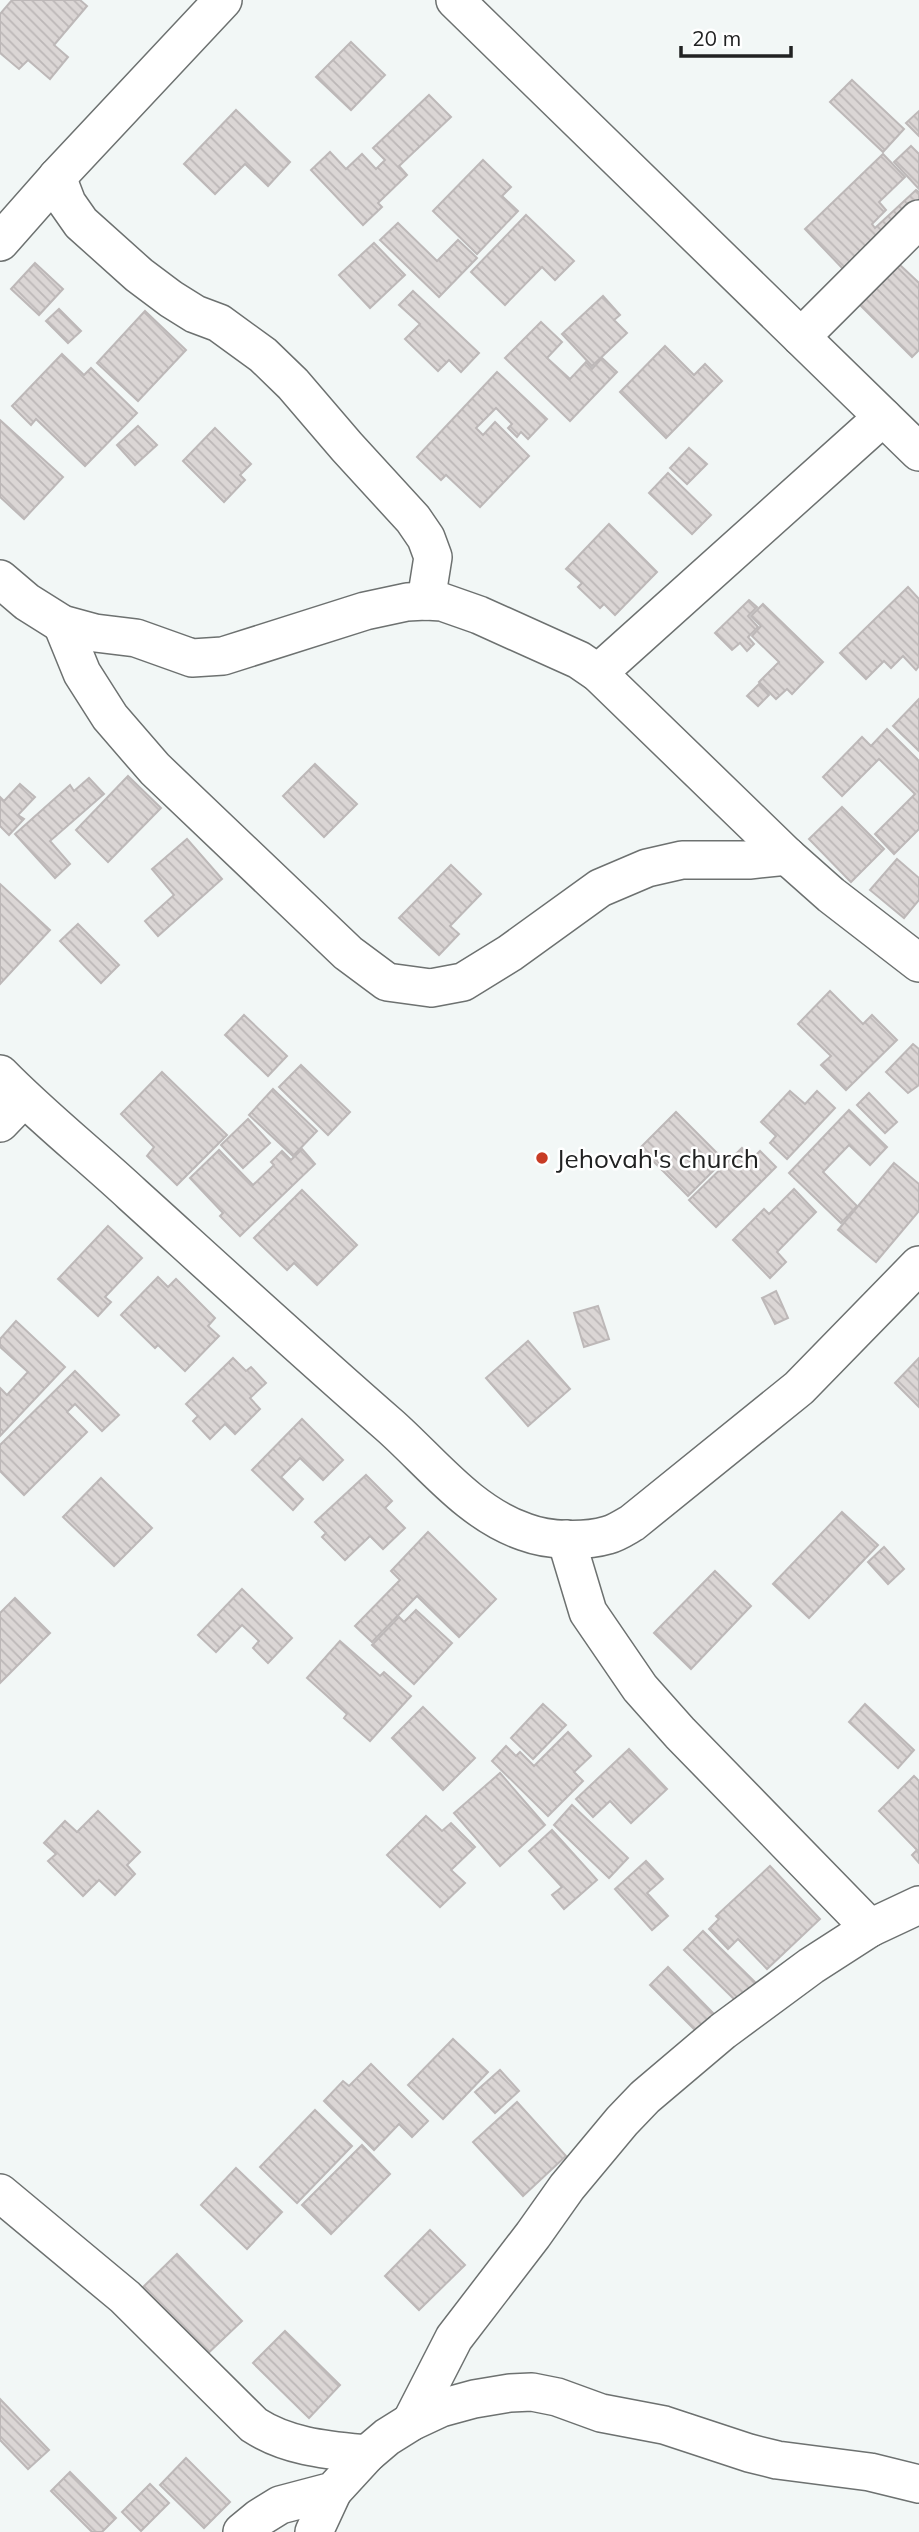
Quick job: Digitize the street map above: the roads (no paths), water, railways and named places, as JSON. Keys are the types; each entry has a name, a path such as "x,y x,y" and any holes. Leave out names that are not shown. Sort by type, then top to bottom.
{"street":[{"path":"0,242 57,177 223,0"},
{"path":"455,0 919,452"},
{"path":"57,177 67,203 88,229 139,275 171,299 195,314 219,323 264,355 413,519 426,538 433,557 426,601"},
{"path":"801,337 919,219"},
{"path":"598,673 883,417"},
{"path":"0,579 62,624 95,633 136,638 183,656 199,658 235,653 365,611 407,602 442,602 479,615 579,660 598,673 787,856 831,895 919,963"},
{"path":"62,624 82,673 110,718 155,769 348,953 387,982 431,988 463,982 510,953 600,888 647,868 682,860 749,860 787,856"},
{"path":"8,1098 392,1428 443,1478 493,1517 526,1533 566,1539 610,1535 632,1523 799,1388 919,1265"},
{"path":"566,1539 588,1612 640,1688 680,1733 870,1928"},
{"path":"411,2423 454,2338 567,2187 645,2097 723,2031 811,1966 870,1928 919,1906"},
{"path":"0,2193 125,2297 254,2425 293,2444 367,2454"},
{"path":"314,2532 333,2491 367,2454 387,2437 441,2408 474,2399 532,2392 556,2397 601,2413 664,2425 777,2460 870,2472 919,2484"},
{"path":"242,2532 280,2505 333,2491"}],"place":[{"name":"Jehovah's church","path":"542,1158"}]}
